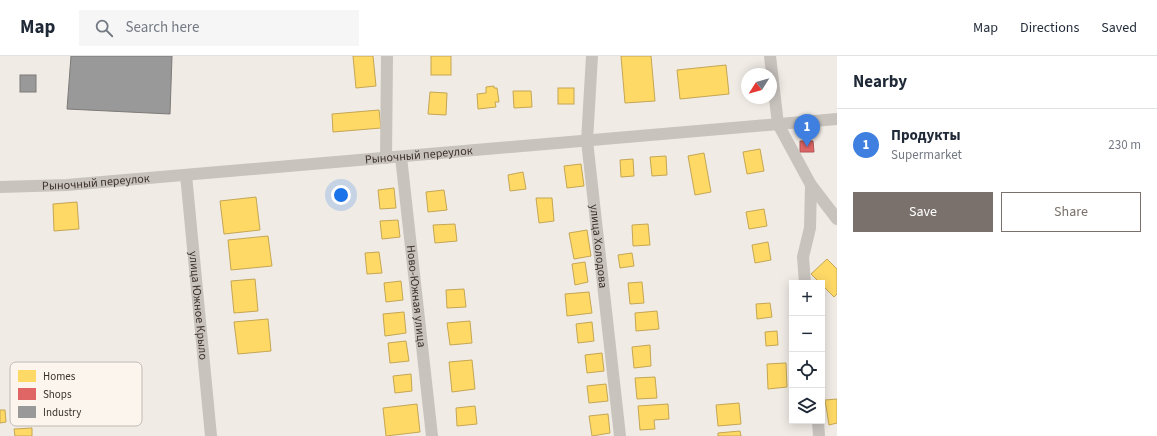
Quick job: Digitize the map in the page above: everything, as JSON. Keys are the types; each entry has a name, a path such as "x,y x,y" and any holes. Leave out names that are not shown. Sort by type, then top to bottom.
{"street":[{"path":"386,56 386,158"},
{"name":"улица Холодова","path":"592,56 587,141 620,436"},
{"path":"770,56 778,124 811,185 837,219"},
{"name":"Рыночный переулок","path":"0,187 67,185 837,119"},
{"name":"Ново-Южная улица","path":"401,157 432,436"},
{"name":"улица Южное Крыло","path":"186,175 211,436"},
{"path":"805,280 803,257 810,228 811,185"},
{"path":"818,424 819,436"}],"building: Homes":[{"path":"353,56 373,56 376,86 356,88"},
{"path":"431,56 451,56 451,75 431,75"},
{"path":"621,56 651,56 655,101 625,103"},
{"path":"726,65 729,94 680,99 677,70"},
{"path":"494,86 494,88 497,88 499,102 495,102 496,107 478,109 477,94 486,93 486,87"},
{"path":"558,88 574,88 574,104 558,104"},
{"path":"513,91 531,91 532,107 514,108"},
{"path":"430,92 447,93 446,115 428,114"},
{"path":"379,110 381,128 333,132 332,114"},
{"path":"760,149 764,171 747,174 743,152"},
{"path":"704,153 711,192 695,195 688,156"},
{"path":"666,156 667,175 652,176 650,157"},
{"path":"633,159 634,176 621,177 620,160"},
{"path":"581,164 584,186 567,188 564,166"},
{"path":"523,172 526,189 510,191 508,175"},
{"path":"394,188 396,208 380,209 378,190"},
{"path":"444,190 447,210 428,212 426,192"},
{"path":"256,197 260,230 224,234 220,201"},
{"path":"536,198 552,198 554,221 539,223"},
{"path":"77,202 79,229 54,231 53,204"},
{"path":"764,209 767,226 749,229 746,212"},
{"path":"398,220 400,237 382,239 380,221"},
{"path":"455,224 457,241 435,243 433,225"},
{"path":"648,224 650,245 633,246 632,225"},
{"path":"587,230 591,256 574,259 569,233"},
{"path":"268,236 272,266 231,270 228,240"},
{"path":"768,242 771,260 755,263 752,245"},
{"path":"379,252 382,273 367,274 365,253"},
{"path":"632,253 634,266 620,268 618,255"},
{"path":"827,259 837,269 837,294 834,297 825,288 825,280 817,280 811,274"},
{"path":"585,262 588,282 575,285 572,264"},
{"path":"255,279 258,311 234,313 231,281"},
{"path":"401,281 403,300 386,302 384,283"},
{"path":"642,282 644,303 630,304 628,283"},
{"path":"464,289 466,307 447,308 446,290"},
{"path":"589,292 592,313 567,316 565,294"},
{"path":"770,303 772,317 757,319 756,304"},
{"path":"657,311 659,329 636,331 635,313"},
{"path":"404,312 406,333 385,336 383,314"},
{"path":"268,319 271,351 238,354 234,322"},
{"path":"470,321 472,343 450,345 447,323"},
{"path":"592,322 594,341 578,343 576,324"},
{"path":"777,331 778,345 766,346 765,332"},
{"path":"406,341 409,361 390,363 388,343"},
{"path":"650,345 651,366 634,368 632,347"},
{"path":"602,353 604,371 587,373 585,355"},
{"path":"472,360 475,389 452,392 449,362"},
{"path":"786,363 787,387 768,389 767,364"},
{"path":"411,374 412,391 395,393 393,376"},
{"path":"655,377 657,398 637,399 635,378"},
{"path":"606,384 608,401 589,403 587,386"},
{"path":"837,399 837,423 829,425 825,400"},
{"path":"739,403 741,424 718,426 716,405"},
{"path":"417,404 420,432 386,436 383,408"},
{"path":"668,404 669,419 654,420 655,429 640,430 638,406"},
{"path":"475,406 477,424 457,426 456,408"},
{"path":"0,410 5,410 6,422 0,423"},
{"path":"608,414 610,433 592,436 589,416"},
{"path":"32,428 32,436 15,436 14,429"},
{"path":"740,431 741,436 718,436 718,433"}],"building: Shops":[{"path":"800,141 813,141 814,152 800,152"}],"building: Industry":[{"path":"71,56 172,56 170,114 67,109"},
{"path":"20,75 36,75 36,92 20,92"}],"place":[{"name":"Продукты","path":"807,147"}]}
